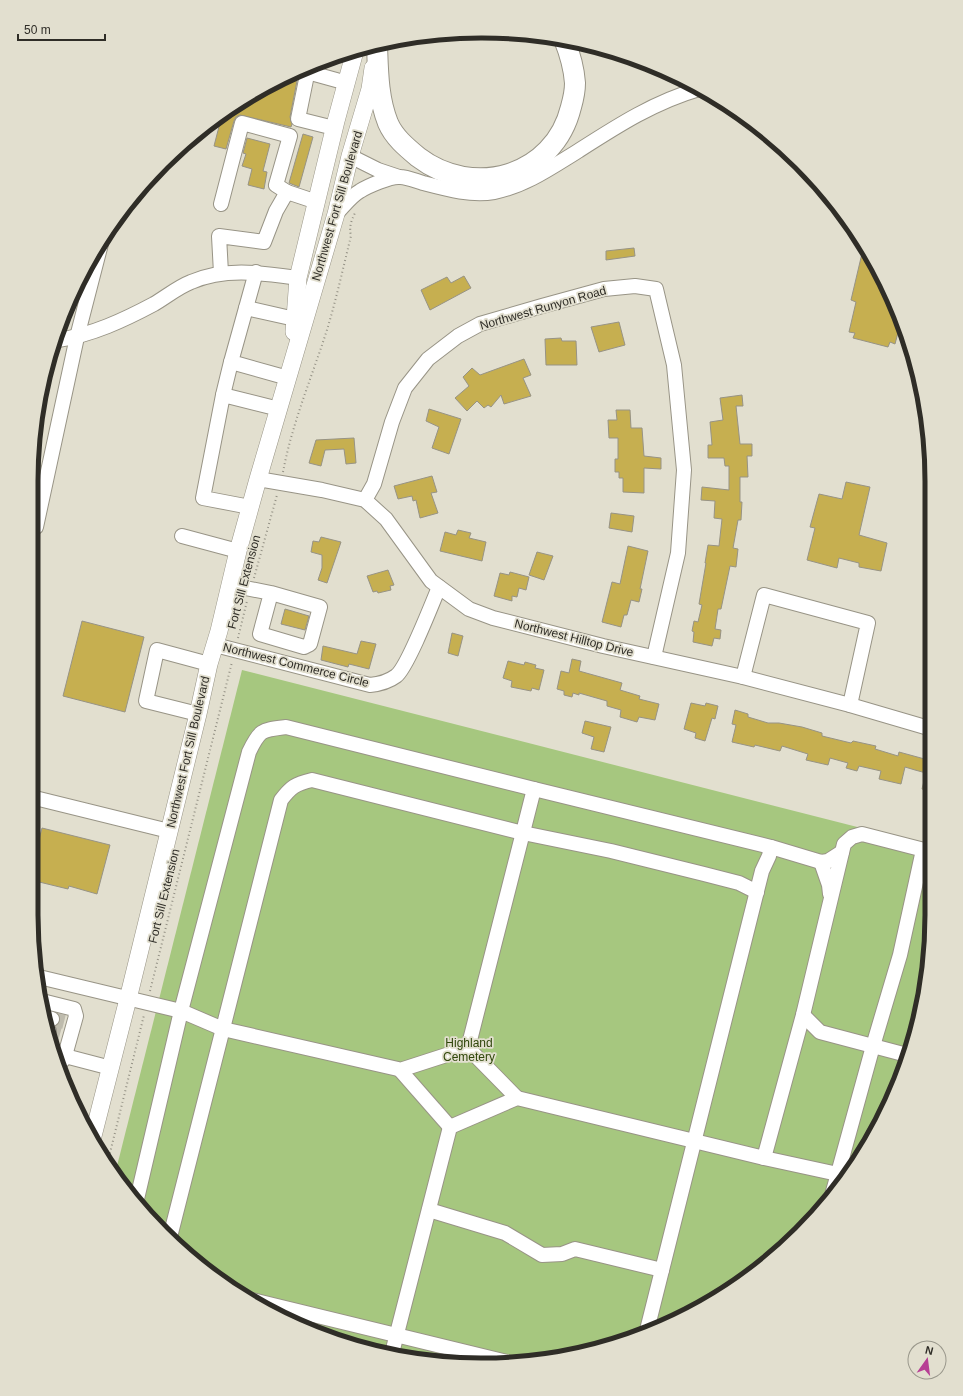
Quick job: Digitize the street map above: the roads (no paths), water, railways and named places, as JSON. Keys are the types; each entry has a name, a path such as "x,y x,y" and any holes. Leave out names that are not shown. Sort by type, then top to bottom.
{"highway":[{"path":"377,51 380,95 388,123 409,150 440,171 466,178 493,178 506,175 530,164 539,158 558,138 569,113 575,85 574,70 571,55 567,47"}],"main road":[{"name":"Northwest Fort Sill Boulevard","path":"94,1131 238,551 336,214 350,156 370,89 376,51"},
{"name":"Northwest Fort Sill Boulevard","path":"290,372 298,278 335,125 353,57"},
{"path":"335,125 342,143 350,156"}],"street":[{"path":"313,72 347,83"},
{"path":"305,75 298,119 335,125"},
{"path":"350,156 378,170 399,177 457,191 476,193 495,192 536,177 629,119 679,95 693,92"},
{"path":"221,204 242,123 290,136 276,185 287,192 317,202"},
{"path":"336,214 359,192 372,185 399,177"},
{"path":"221,273 219,236 264,242 276,211 287,192"},
{"path":"38,505 77,337 97,260"},
{"path":"250,507 202,498 230,362 256,272"},
{"path":"62,339 77,337 121,320 155,303 190,282 221,273 256,272 298,278"},
{"name":"Northwest Runyon Road","path":"365,500 374,484 392,422 405,388 428,359 458,336 480,324 604,289 635,286 656,289 674,365 684,470 678,553 654,658"},
{"path":"246,308 295,319"},
{"path":"230,362 290,372"},
{"path":"224,395 279,409"},
{"name":"Northwest Hilltop Drive","path":"258,479 329,491 365,500 386,519 438,587 469,609 493,618 654,658 743,677 850,705 925,727"},
{"path":"182,536 238,551"},
{"path":"230,585 271,593 320,607 310,644 304,647 260,634 271,593"},
{"name":"Northwest Commerce Circle","path":"215,645 370,685 383,684 398,676 408,659 438,587"},
{"path":"743,677 764,596 868,623 850,705"},
{"path":"268,659 273,638"},
{"path":"299,667 304,647"},
{"path":"198,714 146,701 157,650 209,664"},
{"path":"138,1194 181,1011 249,752 257,735 269,729 286,727 534,790 771,847 820,862 828,861 842,852"},
{"path":"171,1231 280,800 287,791 298,783 312,780 523,833 611,851 739,883 757,892"},
{"path":"468,1048 534,790"},
{"path":"38,799 169,831"},
{"path":"764,1158 803,1015 844,844 852,837 862,834 925,850"},
{"path":"648,1325 762,871 769,856 771,847"},
{"path":"843,1170 873,1046 900,955 925,859"},
{"path":"820,862 829,885 831,898"},
{"path":"43,978 181,1011 223,1029 398,1069 450,1127"},
{"path":"47,1001 74,1009 76,1016 59,1036 111,1068"},
{"path":"803,1015 820,1032 902,1053"},
{"path":"796,1040 820,1032"},
{"path":"400,1070 468,1048"},
{"path":"468,1048 517,1098 764,1158 840,1175"},
{"path":"450,1127 517,1098"},
{"path":"393,1349 450,1127"},
{"path":"429,1210 505,1233 542,1255 562,1254 575,1249 662,1270"},
{"path":"270,1304 490,1358"}],"tunnel":[{"path":"52,1019 64,1022"},
{"path":"54,1032 60,1034"}],"park label":[{"name":"Highland Cemetery","path":"469,1050"}]}
